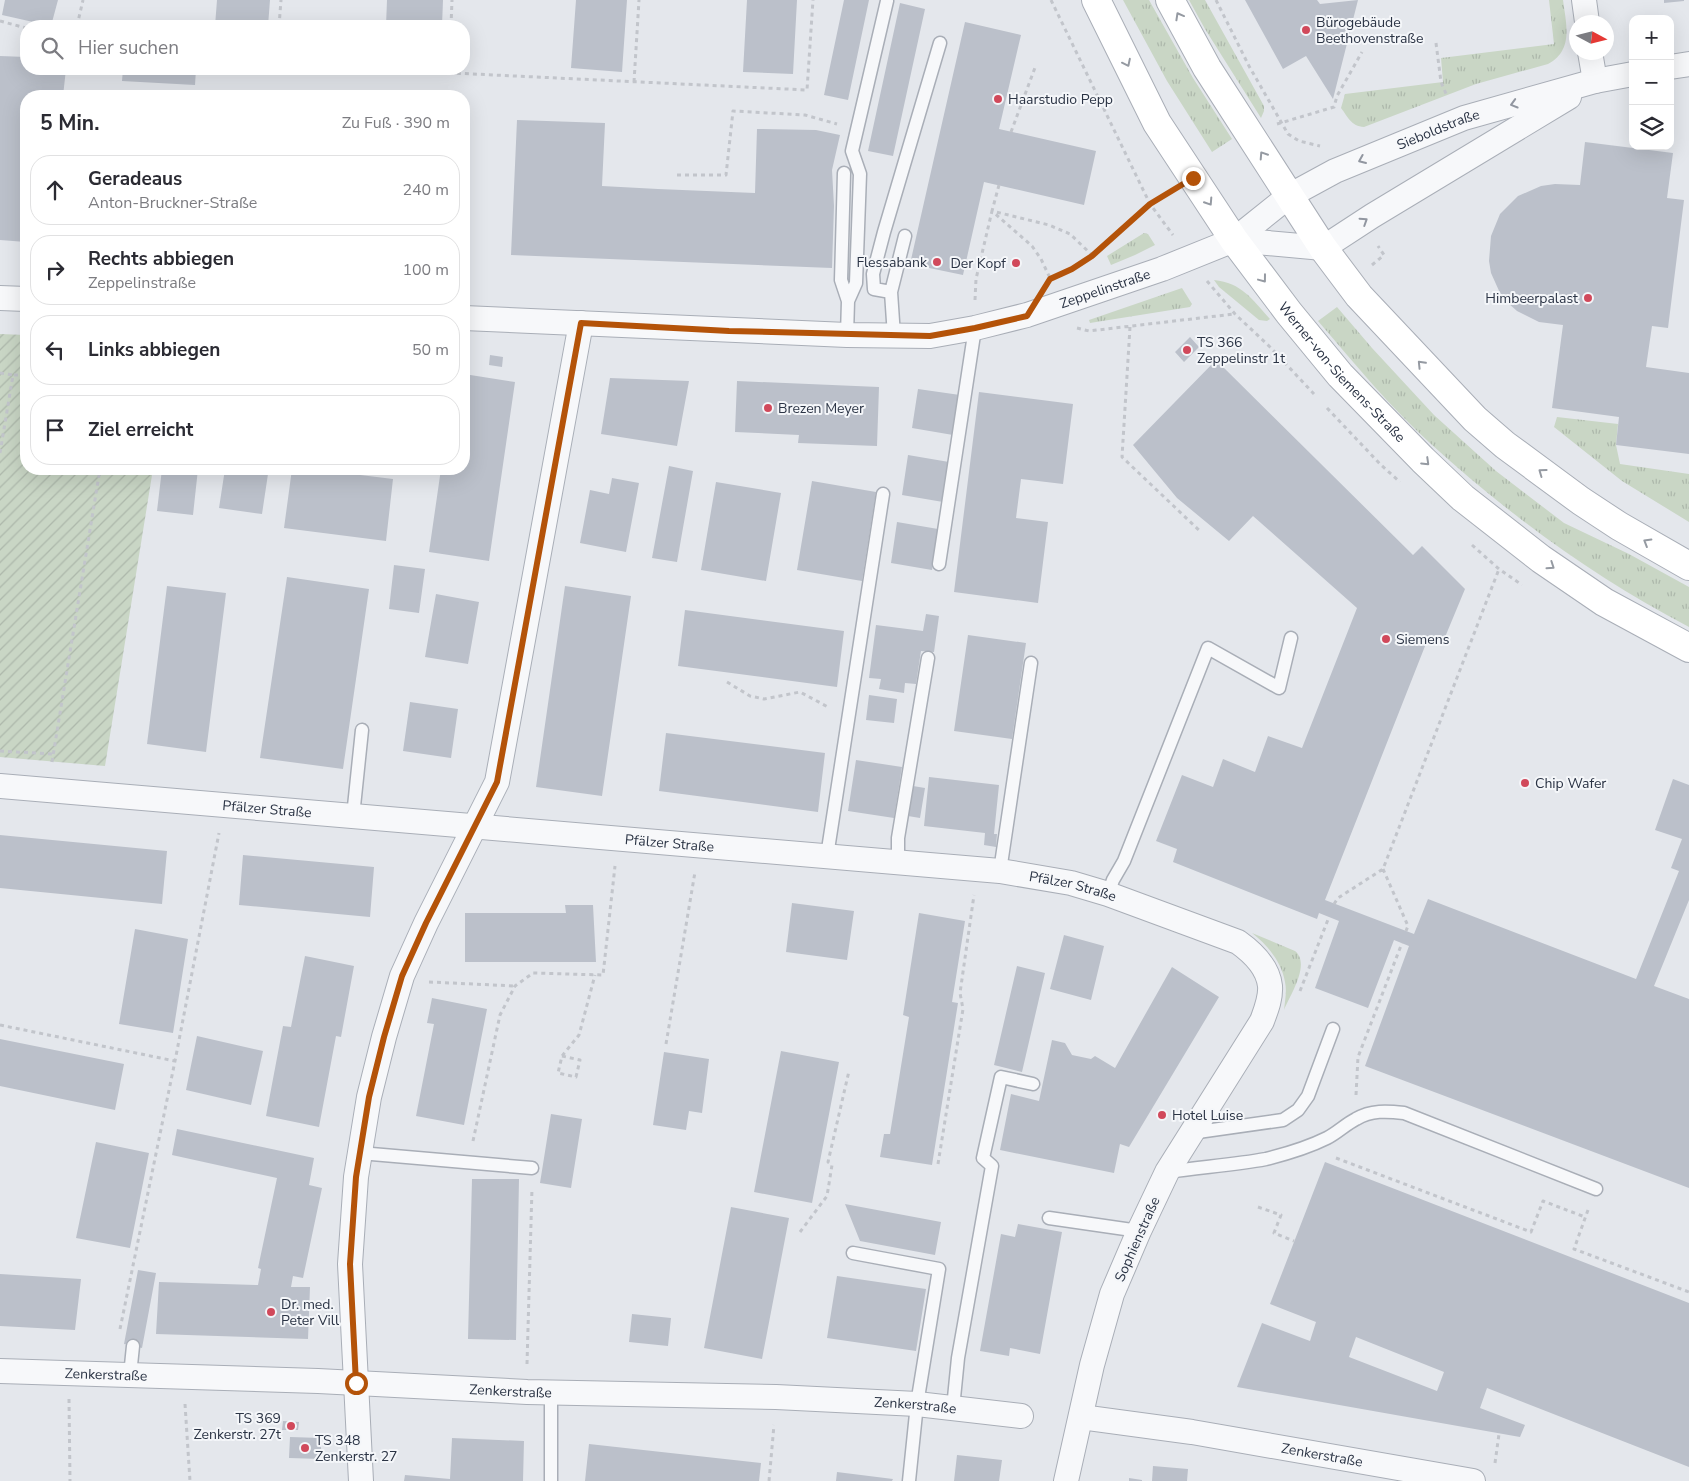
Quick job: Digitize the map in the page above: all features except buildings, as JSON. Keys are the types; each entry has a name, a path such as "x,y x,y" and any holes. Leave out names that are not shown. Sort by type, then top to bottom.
{"main road":[{"name":"Werner-von-Siemens-Straße","path":"1096,0 1157,123 1234,240 1340,376 1423,460 1464,498 1540,559 1604,602 1689,648"},
{"path":"1170,0 1207,68 1323,248 1355,292 1475,419 1505,445 1581,501 1619,526 1689,566"}],"street":[{"path":"1584,0 1585,15"},
{"path":"1591,60 1594,81"},
{"path":"1674,66 1689,64"},
{"name":"Sieboldstraße","path":"1234,240 1289,196 1335,172 1464,118 1594,81 1629,75"},
{"name":"Sieboldstraße","path":"1323,248 1594,81"},
{"path":"1234,240 1323,248"},
{"name":"Zeppelinstraße","path":"470,318 729,331 930,336 1027,316 1162,269 1234,240"},
{"path":"0,298 20,299"},
{"path":"361,1481 350,1264 356,1177 369,1097 401,980 426,923 497,782 581,323"},
{"name":"Pfälzer Straße","path":"0,786 989,870 1071,883 1108,894 1238,942 1250,951 1263,968 1270,985 1269,1000 1262,1021"},
{"name":"Sophienstraße","path":"1066,1481 1092,1365 1112,1294 1138,1231 1168,1172 1262,1021"},
{"name":"Zenkerstraße","path":"0,1371 356,1383 527,1392 776,1397 917,1404 1021,1416"},
{"name":"Zenkerstraße","path":"1081,1417 1483,1476"}],"lane":[{"path":"848,301 856,283 860,174 852,151 887,1"},
{"path":"890,292 874,289 873,274 940,43"},
{"path":"844,173 839,208 841,280 848,301 847,335"},
{"path":"894,336 890,292 905,236"},
{"path":"939,564 975,328"},
{"path":"827,856 883,494"},
{"path":"1108,894 1113,880 1124,861 1208,648 1279,688 1291,638"},
{"path":"898,862 898,838 928,658"},
{"path":"989,870 1031,663"},
{"path":"353,816 362,730"},
{"path":"1191,1134 1283,1120 1298,1110 1308,1096 1333,1029"},
{"path":"953,1408 958,1358 992,1166 983,1158 1001,1077 1033,1084"},
{"path":"1168,1172 1266,1158 1328,1137 1357,1118 1379,1111 1404,1113 1596,1189"},
{"path":"360,1153 532,1168"},
{"path":"1050,1218 1138,1231"},
{"path":"853,1253 939,1269 917,1404 909,1481"},
{"path":"120,1375 133,1346"},
{"path":"551,1481 552,1392"}],"path":[{"path":"78,20 83,0"},
{"path":"279,20 281,0"},
{"path":"451,20 452,0"},
{"path":"634,82 639,0"},
{"path":"470,72 807,90 813,0"},
{"path":"1051,0 1150,204 1216,294 1270,347"},
{"path":"1216,0 1249,66 1288,134 1299,141 1322,147 1335,172"},
{"path":"0,21 20,26"},
{"path":"1436,44 1441,82 1446,95 1464,118"},
{"path":"1252,139 1281,122 1334,107 1337,96 1362,52"},
{"path":"1011,132 1036,65"},
{"path":"677,175 726,175 733,111 805,115 857,129"},
{"path":"1072,269 1092,256 1150,204 1193,178"},
{"path":"974,287 998,185"},
{"path":"992,211 1049,225 1070,234 1092,256"},
{"path":"992,211 1032,246 1041,259 1050,279 1057,276"},
{"path":"1364,222 1384,256"},
{"path":"1072,327 1089,331 1235,314"},
{"path":"1130,326 1122,457 1201,532"},
{"path":"0,373 20,375"},
{"path":"0,453 13,375"},
{"path":"0,751 53,754 99,475"},
{"path":"1334,904 1338,898 1384,869 1513,537"},
{"path":"727,682 750,696 764,699 800,692 848,718"},
{"path":"120,1375 175,1061 225,805"},
{"path":"469,1162 500,1014 515,986 533,973 603,975 618,838"},
{"path":"666,1044 700,845"},
{"path":"1384,869 1408,926 1406,930"},
{"path":"938,1164 963,1009 960,993 989,870"},
{"path":"1298,995 1329,917"},
{"path":"1357,1118 1355,1085 1358,1057 1402,943"},
{"path":"562,1056 580,1060 576,1077 558,1073 562,1056 579,1035 595,975"},
{"path":"401,980 515,986"},
{"path":"0,1025 175,1061"},
{"path":"800,1232 827,1196 832,1164 828,1162 849,1071"},
{"path":"1305,1146 1530,1232 1543,1201 1585,1217"},
{"path":"527,1392 532,1168"},
{"path":"1596,1189 1574,1248 1689,1292"},
{"path":"1258,1207 1281,1215 1274,1233 1294,1241"},
{"path":"68,1374 70,1481"},
{"path":"183,1377 190,1481"},
{"path":"769,1481 776,1397"},
{"path":"1483,1476 1499,1434"}],"green space":[{"path":"1123,0 1149,0 1193,78 1232,139 1212,152 1167,81"},
{"path":"1189,0 1205,0 1264,106 1261,118 1205,29"},
{"path":"1549,0 1563,0 1566,36 1562,51 1548,64 1476,84 1364,127 1353,123 1341,108 1345,94 1443,82 1441,58 1554,44"},
{"path":"1144,233 1148,234 1155,245 1111,265 1107,256"},
{"path":"1214,280 1239,288 1270,319 1267,321 1259,320 1219,287"},
{"path":"1182,288 1192,304 1190,307 1090,323 1089,320"},
{"path":"1337,307 1434,415 1496,471 1564,523 1629,554 1689,587 1689,627 1620,588 1554,544 1491,496 1431,444 1387,400 1318,321"},
{"path":"0,334 20,335 20,475 152,475 105,766 0,757"},
{"path":"1557,417 1618,424 1616,445 1620,464 1689,474 1689,522 1622,481 1554,427"},
{"path":"1252,933 1295,951 1299,957 1301,964 1298,980 1284,1010 1286,985 1281,968 1269,949"}],"place":[{"name":"Bürogebäude Beethovenstraße","path":"1306,30"},
{"name":"Haarstudio Pepp","path":"998,99"},
{"name":"Flessabank","path":"937,262"},
{"name":"Der Kopf","path":"1016,263"},
{"name":"Himbeerpalast","path":"1588,298"},
{"name":"TS 366 Zeppelinstr 1t","path":"1187,350"},
{"name":"Brezen Meyer","path":"768,408"},
{"name":"Siemens","path":"1386,639"},
{"name":"Chip Wafer","path":"1525,783"},
{"name":"Hotel Luise","path":"1162,1115"},
{"name":"Dr. med. Peter Vill","path":"271,1312"},
{"name":"TS 369 Zenkerstr. 27t","path":"291,1426"},
{"name":"TS 348 Zenkerstr. 27","path":"305,1448"}],"route":[{"path":"356,1383 350,1264 356,1177 369,1097 402,976 426,923 497,782 581,323 729,331 930,336 1027,316 1050,279 1072,269 1092,256 1150,204 1193,178"}]}
